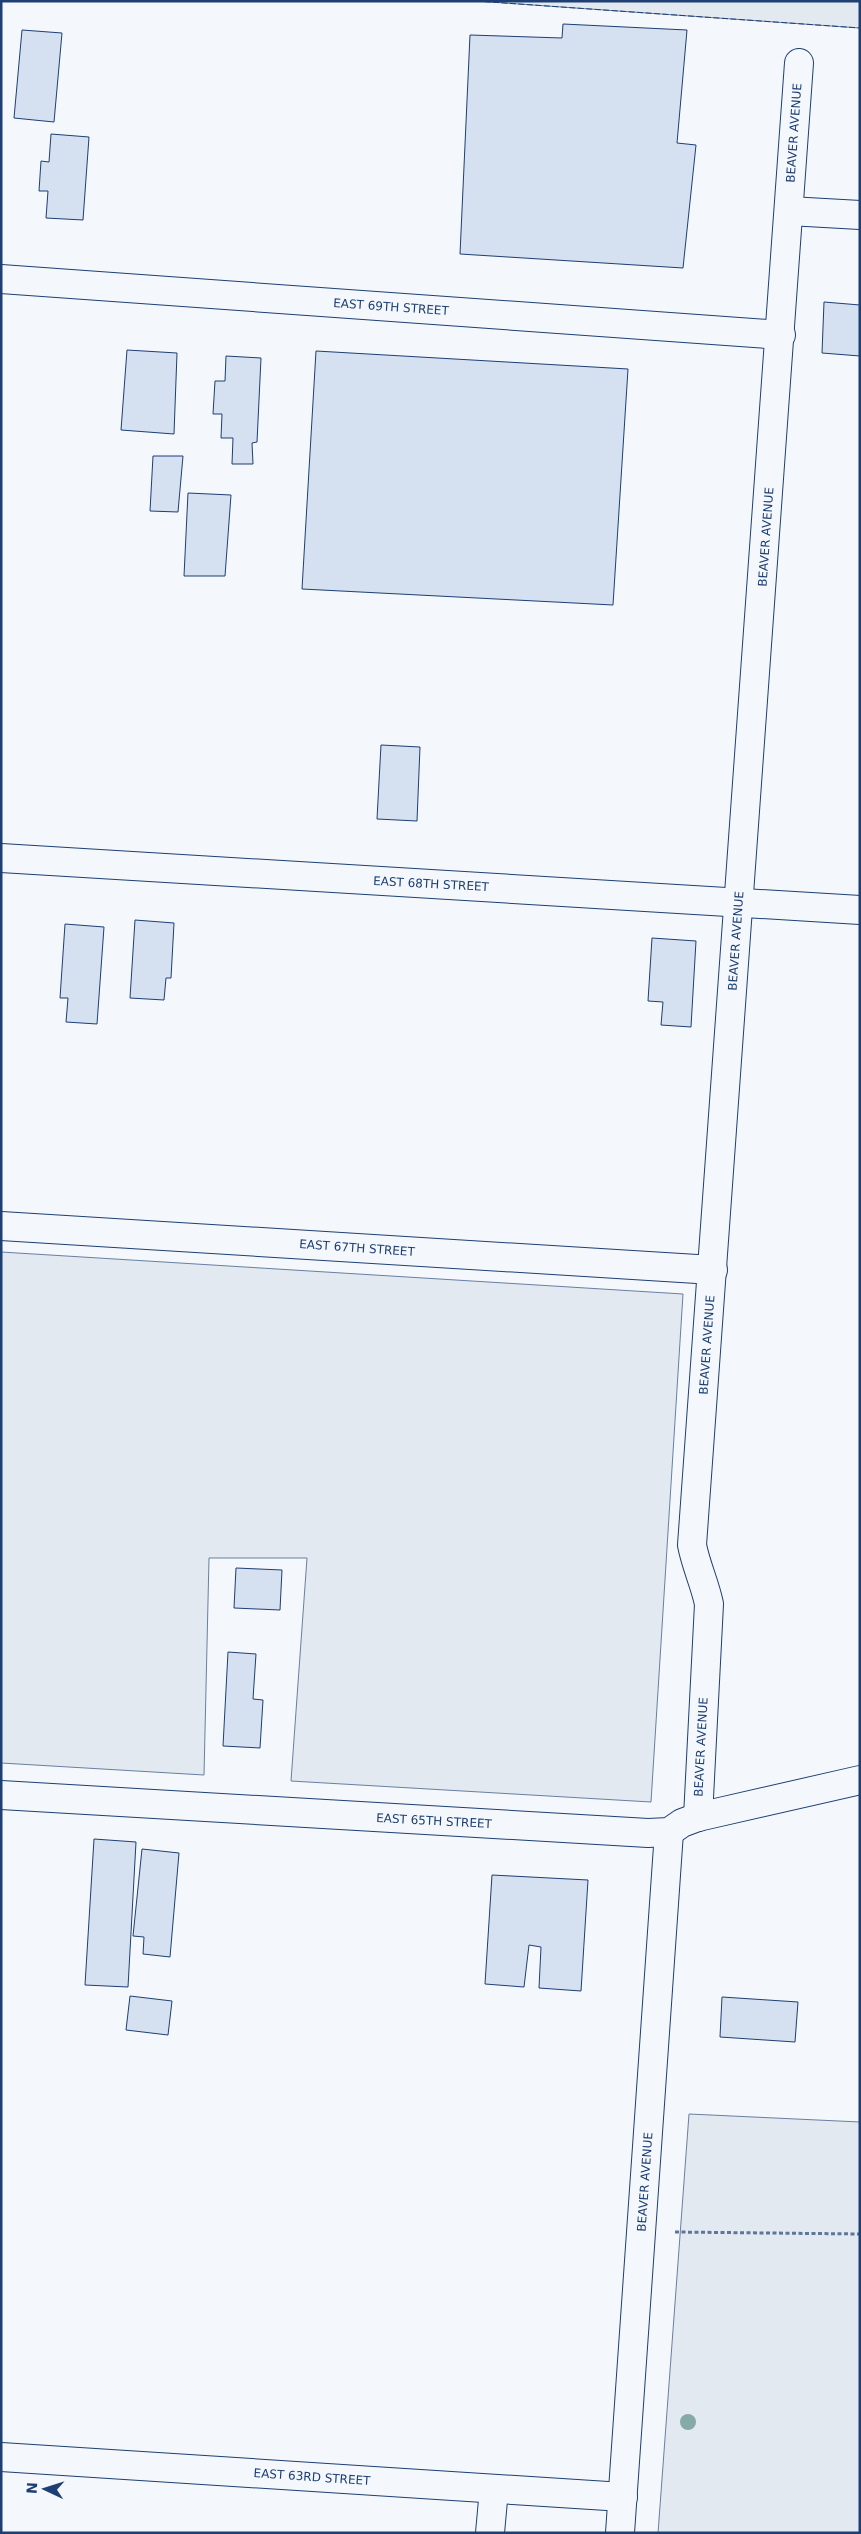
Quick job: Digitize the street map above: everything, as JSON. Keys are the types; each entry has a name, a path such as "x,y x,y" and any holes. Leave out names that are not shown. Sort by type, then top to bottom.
{"street":[{"name":"BEAVER AVENUE","path":"698,1817 709,1604 706,1590 696,1567 692,1545 781,335 799,63"},
{"path":"789,211 860,215"},
{"name":"EAST 69TH STREET","path":"1,279 781,335"},
{"name":"EAST 68TH STREET","path":"1,858 860,910"},
{"name":"EAST 67TH STREET","path":"1,1226 713,1270"},
{"name":"EAST 65TH STREET","path":"1,1794 635,1833 669,1832 682,1823 698,1817 860,1780"},
{"name":"BEAVER AVENUE","path":"620,2533 669,1832"},
{"name":"EAST 63RD STREET","path":"1,2457 622,2497"},
{"path":"490,2533 494,2489"}],"path":[{"path":"676,2232 860,2234"}],"shaded area":[{"path":"476,1 860,1 860,28"},
{"path":"1,1252 683,1294 651,1802 291,1781 307,1558 209,1558 204,1775 1,1763"},
{"path":"689,2114 860,2122 860,2533 658,2533"}],"building":[{"path":"563,24 687,30 677,143 696,145 683,268 460,254 470,35 562,38"},
{"path":"22,30 62,33 54,122 14,118"},
{"path":"51,134 89,137 83,220 46,218 48,191 39,191 41,161 49,162"},
{"path":"824,302 860,305 860,356 822,353"},
{"path":"127,350 177,353 174,434 121,430"},
{"path":"316,351 628,369 613,605 302,589"},
{"path":"226,356 261,358 257,442 252,443 253,464 232,464 233,438 221,438 222,414 213,414 215,381 225,381"},
{"path":"153,456 183,456 178,512 150,511"},
{"path":"188,493 231,495 225,576 184,576"},
{"path":"381,745 420,747 417,821 377,819"},
{"path":"135,920 174,923 171,978 166,978 164,1000 130,998"},
{"path":"65,924 104,927 97,1024 66,1022 68,998 60,998"},
{"path":"652,938 696,941 691,1027 661,1025 663,1002 648,1001"},
{"path":"236,1568 282,1570 280,1610 234,1608"},
{"path":"228,1652 256,1654 253,1699 263,1700 260,1748 223,1746"},
{"path":"94,1839 136,1842 128,1987 85,1985"},
{"path":"142,1849 179,1853 170,1957 143,1954 144,1937 133,1936"},
{"path":"492,1875 588,1880 581,1991 539,1988 541,1947 529,1945 524,1987 485,1984"},
{"path":"130,1996 172,2001 168,2035 126,2030"},
{"path":"722,1997 798,2002 795,2042 720,2037"}],"fence":[{"path":"476,1 860,28"}]}
